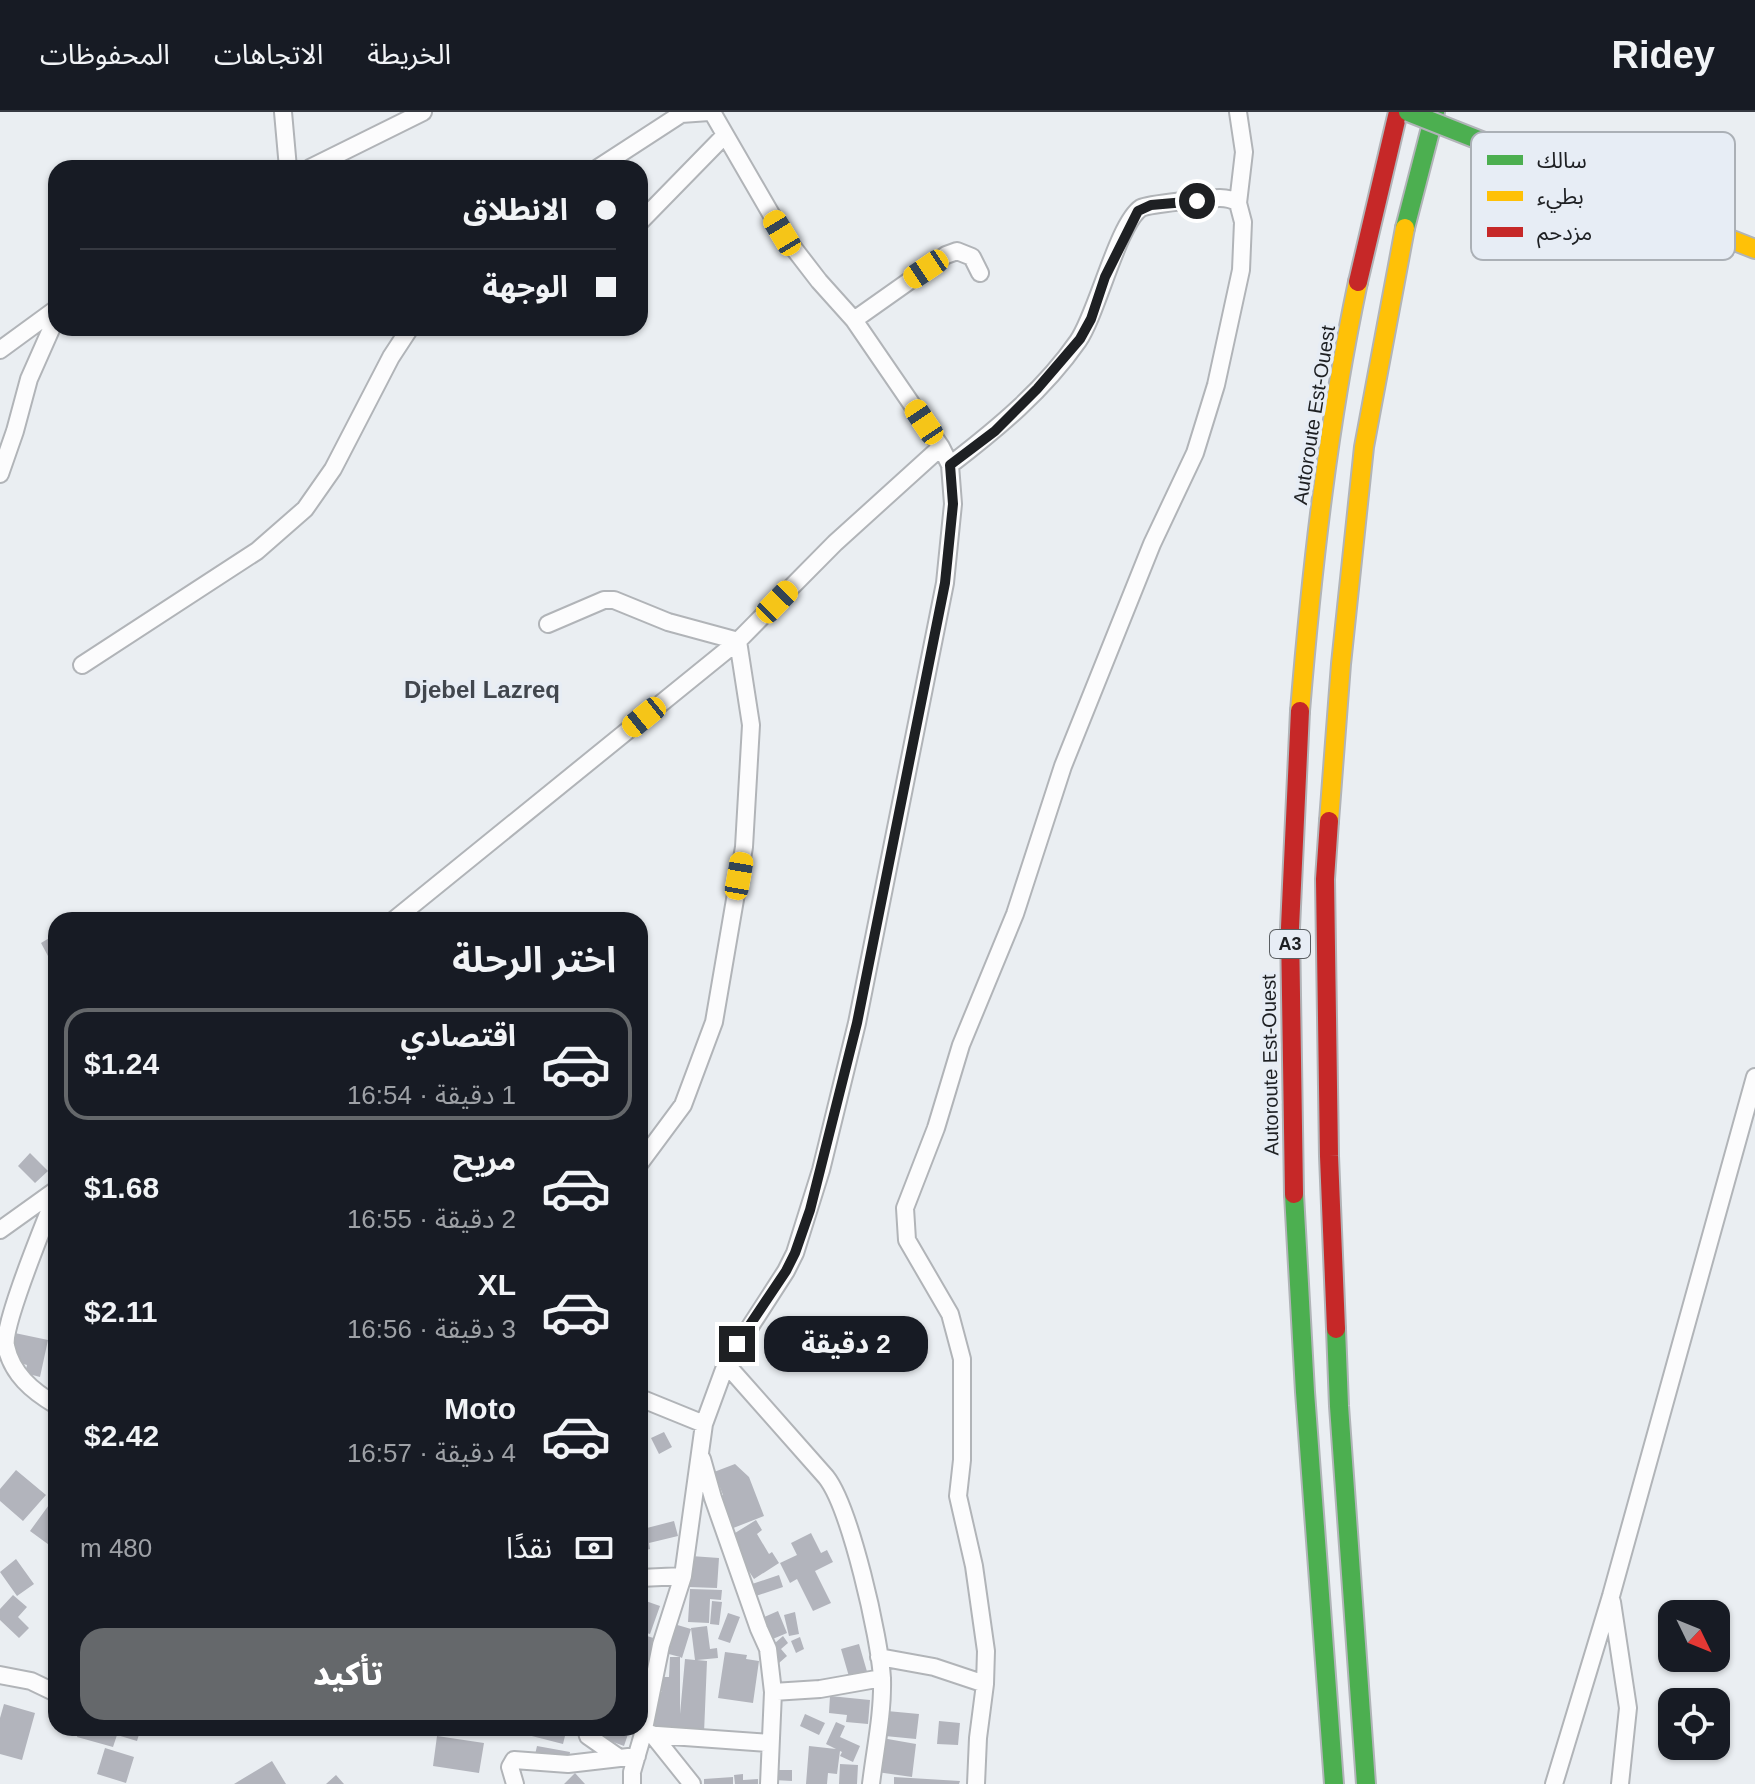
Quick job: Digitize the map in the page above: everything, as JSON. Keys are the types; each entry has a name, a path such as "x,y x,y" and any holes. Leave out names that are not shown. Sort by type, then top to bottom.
{"main road":[{"name":"Autoroute Est-Ouest","path":"1334,1784 1290,1106 1291,872 1303,659 1330,431 1369,228 1398,112"},
{"path":"1408,112 1471,137"},
{"name":"A3","path":"1366,1784 1339,1390 1329,1156 1325,879 1341,664 1364,447 1403,236 1435,112"},
{"path":"1735,241 1755,249"}],"street":[{"path":"283,112 287,160"},
{"path":"326,160 423,112"},
{"path":"610,160 680,113 711,112 782,233 854,320 941,447 950,465 953,504 945,583 857,1023 821,1170 790,1262 726,1364 704,1424 683,1576 661,1645 648,1734 692,1784"},
{"path":"1238,112 1244,152 1238,203"},
{"path":"648,214 725,135"},
{"path":"950,465 995,431 1080,339 1091,319 1105,277 1138,211 1151,205 1220,198 1238,203 1243,222 1241,270 1216,385 1195,453 1152,544 1063,766 1015,914 961,1045 936,1128 905,1208 907,1240 950,1314 962,1359 962,1460 958,1496 983,1619 985,1684 976,1784"},
{"path":"854,320 946,255 957,251 972,257 980,273"},
{"path":"0,350 48,315"},
{"path":"0,474 29,379 48,336"},
{"path":"82,665 257,551 305,509 333,469 405,336"},
{"path":"404,912 738,641 835,543 941,447"},
{"path":"548,624 604,600 614,600 668,622 738,641"},
{"path":"648,1152 683,1105 714,1022 744,847 751,725 738,641"},
{"path":"1554,1784 1611,1596 1755,1077"},
{"path":"0,1230 48,1197"},
{"path":"48,1214 12,1312 5,1342 13,1367 34,1392 48,1400"},
{"path":"726,1364 834,1487 861,1568 882,1678 871,1784"},
{"path":"648,1401 704,1424"},
{"path":"701,1453 713,1498 768,1649 773,1692 769,1784"},
{"path":"648,1578 683,1576"},
{"path":"1611,1596 1628,1708 1620,1784"},
{"path":"879,1657 934,1667 985,1684"},
{"path":"0,1675 31,1681 48,1689"},
{"path":"773,1692 820,1689 882,1678"},
{"path":"648,1734 769,1743"},
{"path":"587,1736 618,1757"},
{"path":"632,1784 637,1756 647,1736"},
{"path":"515,1784 510,1767 514,1760 568,1764 637,1756"}],"building":[{"path":"48,939 48,956 41,943"},
{"path":"30,1153 48,1171 35,1183 18,1166"},
{"path":"10,1332 48,1340 40,1377 25,1373 27,1365 13,1361 16,1350 7,1348"},
{"path":"664,1432 672,1447 659,1454 651,1438"},
{"path":"735,1464 749,1477 764,1516 718,1534 713,1498 723,1495 714,1472"},
{"path":"16,1470 46,1495 23,1521 0,1501 0,1489"},
{"path":"48,1506 48,1544 30,1531"},
{"path":"756,1520 762,1530 757,1534 769,1554 772,1552 779,1563 754,1579 727,1538"},
{"path":"674,1521 678,1536 649,1543 648,1550 648,1528"},
{"path":"811,1533 821,1553 827,1550 833,1562 815,1571 831,1603 813,1611 797,1579 790,1583 780,1563 797,1555 791,1543"},
{"path":"691,1556 719,1558 717,1588 689,1587"},
{"path":"16,1559 34,1584 17,1596 0,1572"},
{"path":"779,1575 783,1587 744,1600 740,1588"},
{"path":"690,1589 722,1590 721,1600 710,1599 709,1623 688,1622"},
{"path":"13,1595 27,1607 18,1617 29,1628 19,1638 0,1620 0,1609"},
{"path":"712,1601 722,1602 719,1625 710,1624"},
{"path":"648,1602 660,1606 648,1633"},
{"path":"778,1611 787,1633 768,1641 751,1623"},
{"path":"795,1612 799,1634 789,1636 784,1615"},
{"path":"728,1613 740,1617 730,1643 718,1639"},
{"path":"674,1624 691,1629 682,1658 665,1653"},
{"path":"707,1626 710,1649 717,1648 718,1658 697,1660 707,1661 704,1733 679,1731 679,1728 655,1728 655,1692 662,1692 662,1677 669,1677 670,1657 680,1657 680,1714 685,1659 695,1660 691,1628"},
{"path":"648,1636 657,1639 648,1668"},
{"path":"783,1636 788,1643 781,1649 787,1656 779,1663 767,1650"},
{"path":"800,1637 804,1649 796,1653 791,1641"},
{"path":"859,1644 868,1675 850,1680 841,1649"},
{"path":"725,1652 747,1655 746,1659 759,1661 753,1703 718,1698"},
{"path":"830,1696 870,1700 868,1724 846,1722 847,1715 829,1713"},
{"path":"4,1704 35,1713 22,1760 0,1754 0,1718"},
{"path":"887,1711 919,1714 916,1739 885,1736"},
{"path":"805,1714 825,1723 819,1735 800,1726"},
{"path":"939,1721 960,1723 958,1745 937,1744"},
{"path":"836,1722 845,1726 840,1737 860,1746 853,1762 840,1756 840,1751 837,1774 828,1773 827,1784 806,1784 809,1746 836,1749 826,1744"},
{"path":"77,1736 117,1736 113,1747"},
{"path":"120,1736 139,1736 137,1741"},
{"path":"437,1736 484,1743 479,1773 433,1766"},
{"path":"532,1736 565,1736 563,1744"},
{"path":"606,1736 627,1736 624,1746 605,1739"},
{"path":"882,1738 916,1744 912,1777 877,1772"},
{"path":"537,1746 570,1752 568,1765 534,1759"},
{"path":"105,1748 134,1757 126,1783 97,1774"},
{"path":"272,1761 286,1784 234,1784"},
{"path":"840,1764 858,1765 857,1784 839,1784"},
{"path":"774,1770 792,1770 792,1781 774,1780"},
{"path":"575,1773 585,1784 564,1784"},
{"path":"743,1774 743,1780 758,1779 758,1784 735,1784 734,1775"},
{"path":"336,1775 344,1784 326,1784"},
{"path":"733,1777 733,1784 704,1784 704,1779"},
{"path":"894,1777 960,1781 959,1784 894,1784"}],"traffic: fast":[{"path":"1408,112 1471,137"},
{"path":"1405,228 1435,112"},
{"path":"1294,1194 1305,1392 1334,1784"},
{"path":"1336,1329 1366,1784"}],"traffic: slow":[{"path":"1329,821 1341,664 1364,447 1405,228"},
{"path":"1735,241 1755,249"},
{"path":"1300,711 1322,496 1358,282"}],"traffic: jam":[{"path":"1358,282 1398,112"},
{"path":"1294,1194 1290,928 1300,711"},
{"path":"1329,821 1325,879 1329,1156 1336,1329"}],"district":[{"name":"Djebel Lazreq","path":"482,689"}],"route":[{"path":"737,1344 795,1253 821,1170 857,1023 945,583 953,504 950,465 995,431 1080,339 1091,319 1105,277 1138,211 1151,205 1197,201"}]}
